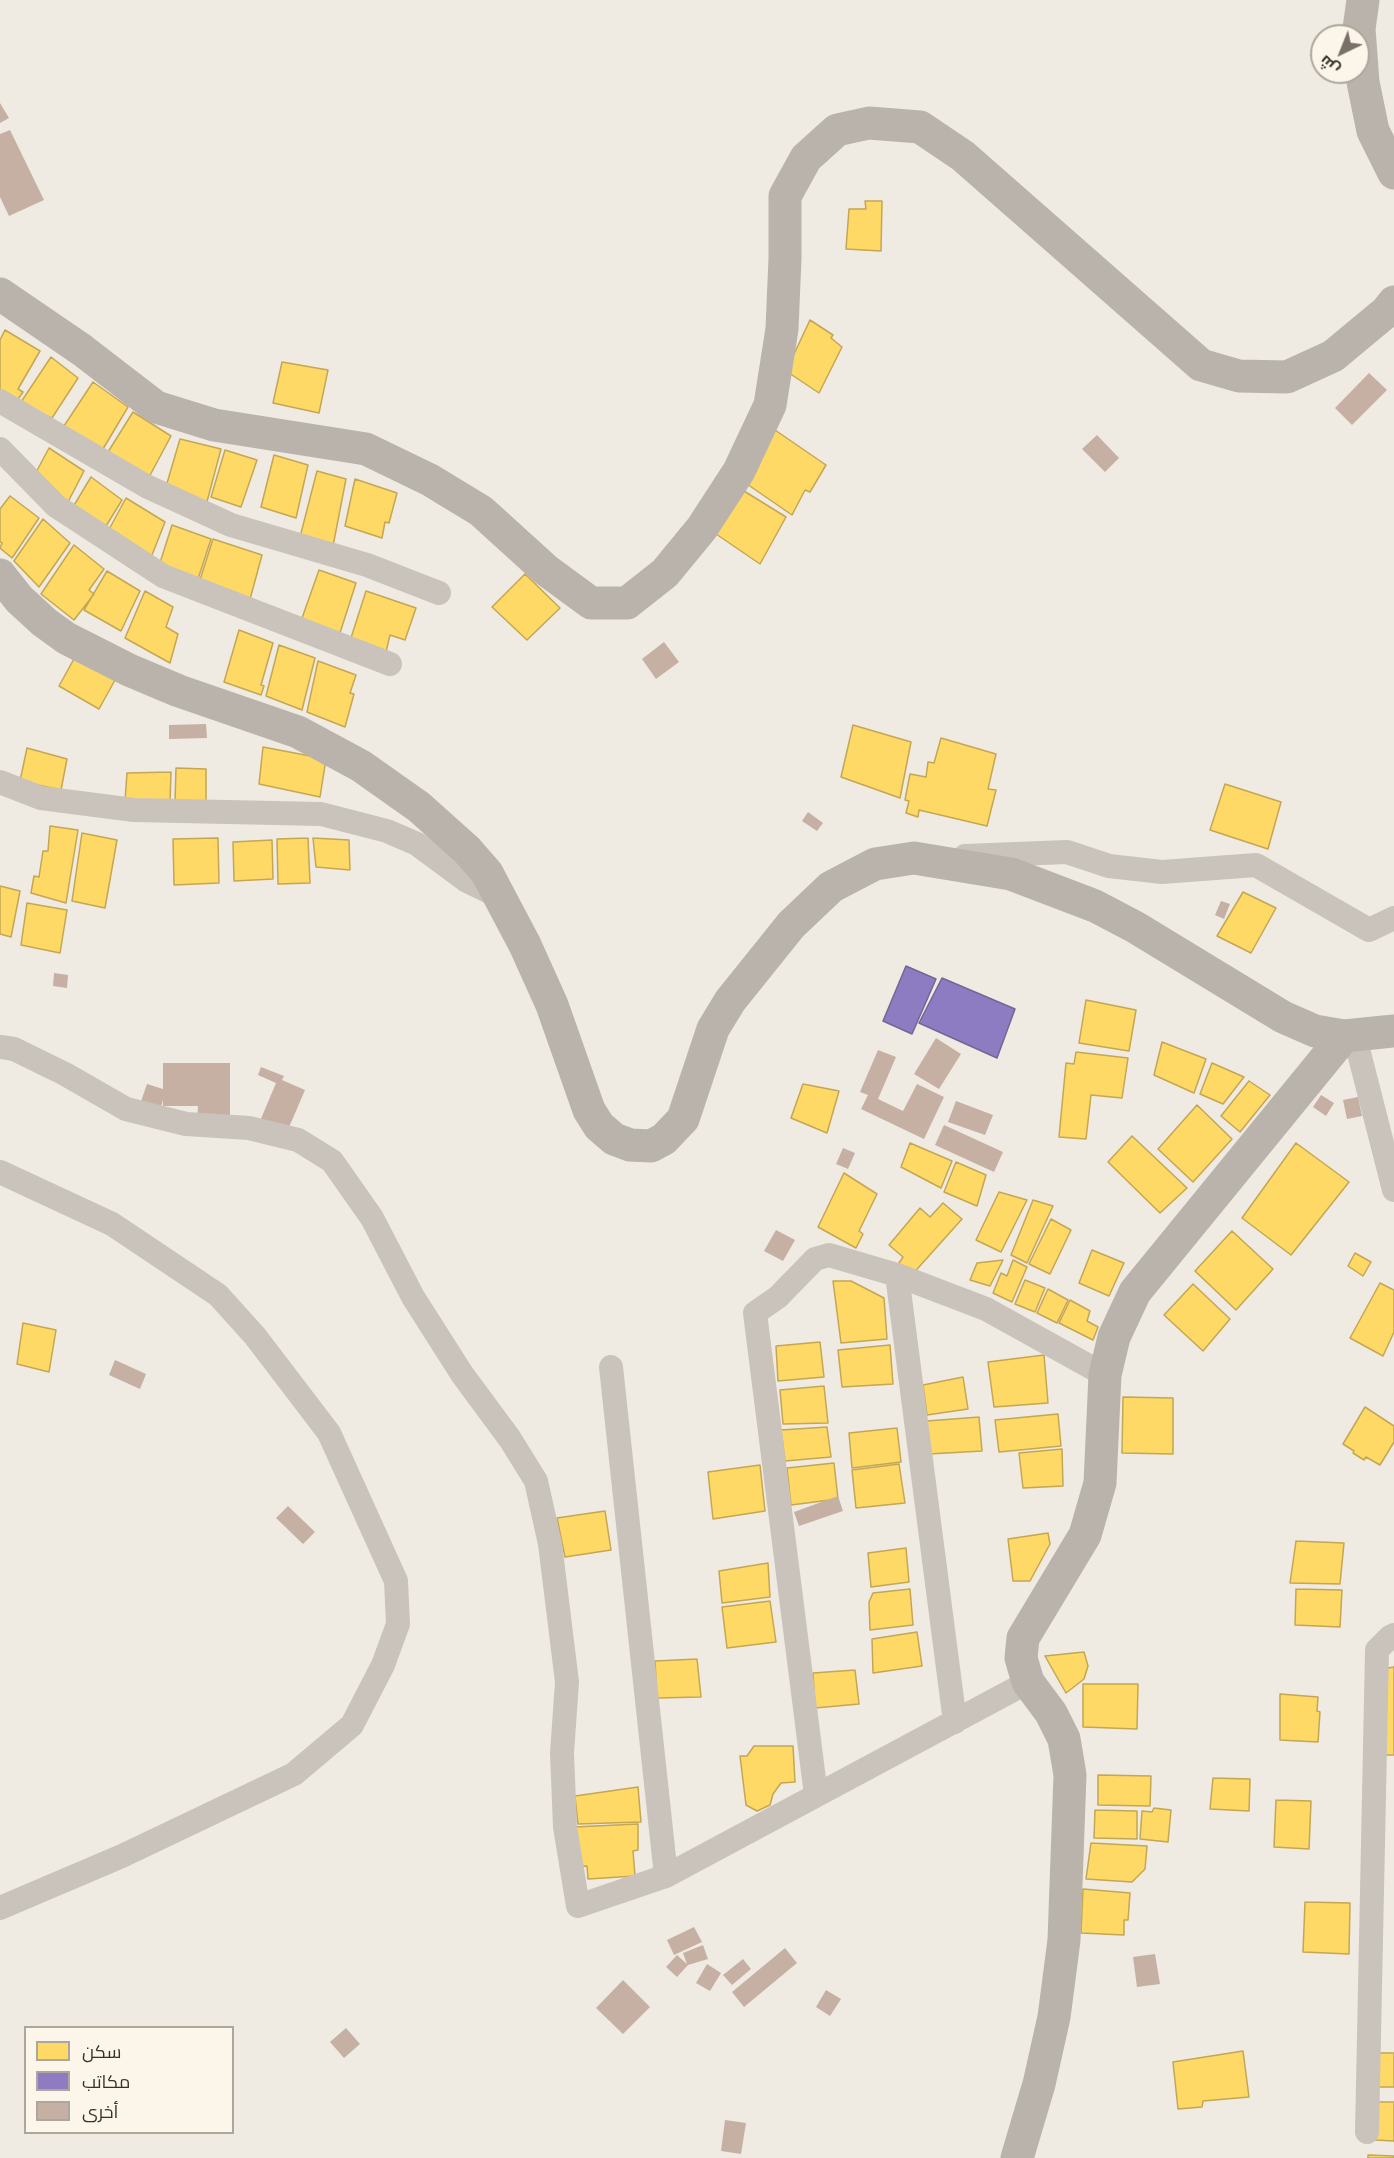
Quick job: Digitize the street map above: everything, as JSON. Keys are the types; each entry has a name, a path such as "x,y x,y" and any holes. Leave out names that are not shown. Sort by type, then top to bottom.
{"main road":[{"path":"1363,0 1359,29 1363,82 1372,130 1394,173"},
{"path":"0,294 82,350 156,407 214,425 366,449 430,480 481,511 546,570 591,603 627,603 665,573 702,528 739,471 770,405 782,329 785,196 806,158 837,130 869,123 920,127 963,156 1201,365 1239,376 1287,377 1333,356 1386,312 1394,302"},
{"path":"0,575 19,599 66,638 100,656 179,691 298,732 361,766 419,807 466,850 487,873 502,898 552,1005 589,1110 600,1126 614,1139 630,1145 651,1146 664,1139 683,1119 713,1029 730,1001 791,925 831,887 875,864 914,858 1011,874 1095,906 1135,927 1283,1017 1315,1031 1344,1036 1394,1031"},
{"path":"1017,2158 1038,2084 1057,1995 1064,1940 1070,1775 1064,1739 1051,1713 1028,1682 1021,1658 1023,1638 1085,1535 1100,1483 1105,1375 1114,1337 1135,1292 1344,1036"}],"street":[{"path":"0,401 146,486 231,525 367,564 439,593"},
{"path":"0,449 56,506 163,576 390,664"},
{"path":"0,782 41,798 134,810 321,813 387,831 417,844 467,880 502,898"},
{"path":"914,858 1067,852 1109,866 1162,872 1256,865 1369,930 1394,918"},
{"path":"1344,1036 1359,1053 1394,1190"},
{"path":"0,1047 14,1050 65,1074 126,1109 186,1124 249,1128 298,1140 332,1161 372,1218 413,1297 536,1481 550,1544 567,1682 562,1753 565,1827 578,1906 666,1876 1028,1682"},
{"path":"0,1172 112,1224 218,1295 255,1336 329,1433 396,1581 398,1624 383,1665 352,1725 294,1774 122,1856 0,1908"},
{"path":"816,1795 755,1313 778,1297 815,1259 829,1255 897,1275 986,1309 1105,1375"},
{"path":"897,1275 955,1722"},
{"path":"611,1366 666,1876"},
{"path":"1367,2132 1377,1650 1394,1635"}],"building: سكن":[{"path":"865,201 882,201 881,251 846,249 849,209 866,209"},
{"path":"810,320 833,335 831,338 842,347 819,393 786,371"},
{"path":"5,330 40,351 18,389 23,392 14,405 0,396 0,340"},
{"path":"51,357 78,378 52,418 19,405"},
{"path":"282,362 328,370 319,413 273,403"},
{"path":"93,382 128,407 100,454 60,432"},
{"path":"133,412 171,436 148,479 108,452"},
{"path":"775,430 826,465 810,492 805,490 792,515 744,482"},
{"path":"180,439 221,449 205,509 165,490"},
{"path":"49,448 84,471 68,502 33,478"},
{"path":"225,450 257,460 241,507 211,497"},
{"path":"274,455 308,465 296,518 261,507"},
{"path":"317,471 346,479 333,546 300,537"},
{"path":"91,477 122,500 103,531 73,507"},
{"path":"355,479 397,493 389,523 385,522 382,538 345,526"},
{"path":"744,491 786,517 760,564 716,534"},
{"path":"10,496 39,518 12,558 0,548 2,543 0,542 0,509"},
{"path":"126,498 165,522 150,560 106,535"},
{"path":"43,519 70,543 39,587 14,561"},
{"path":"172,525 211,539 196,585 158,569"},
{"path":"213,539 262,555 249,603 198,586"},
{"path":"74,545 104,569 89,590 94,594 74,620 41,594"},
{"path":"319,570 356,583 339,636 301,621"},
{"path":"107,571 140,591 121,631 84,610"},
{"path":"525,574 560,608 527,640 492,607"},
{"path":"145,591 173,607 166,627 178,634 170,663 125,638"},
{"path":"366,591 416,608 405,640 390,635 385,656 350,641"},
{"path":"239,630 273,643 261,685 264,686 261,695 224,682"},
{"path":"279,645 315,658 302,710 266,696"},
{"path":"75,657 115,680 99,709 59,686"},
{"path":"318,661 356,675 350,693 354,694 345,727 307,712"},
{"path":"853,725 911,742 900,798 841,777"},
{"path":"941,738 996,754 988,789 996,790 987,826 919,810 918,817 906,813 909,801 905,800 910,774 926,777 928,762 934,763"},
{"path":"263,747 326,759 320,797 259,784"},
{"path":"27,748 67,759 61,790 20,781"},
{"path":"176,768 206,769 206,804 175,802"},
{"path":"171,772 170,802 125,801 127,773"},
{"path":"1225,784 1281,802 1268,849 1210,830"},
{"path":"50,826 78,830 66,903 31,893 34,876 39,877 43,851 48,851"},
{"path":"82,833 117,840 105,908 72,901"},
{"path":"218,838 219,883 174,885 173,839"},
{"path":"308,838 310,883 278,884 277,839"},
{"path":"313,838 349,840 350,870 316,867"},
{"path":"272,840 273,879 234,881 233,842"},
{"path":"0,886 20,891 11,937 0,934"},
{"path":"1243,892 1276,908 1251,953 1217,936"},
{"path":"27,903 67,910 60,953 21,945"},
{"path":"1086,1000 1136,1010 1129,1051 1079,1043"},
{"path":"1162,1042 1206,1059 1194,1093 1154,1075"},
{"path":"1076,1052 1128,1058 1122,1098 1091,1095 1086,1139 1059,1137 1066,1063 1074,1064"},
{"path":"1212,1063 1244,1077 1223,1104 1200,1094"},
{"path":"1249,1081 1270,1095 1240,1132 1221,1116"},
{"path":"803,1084 839,1091 827,1133 791,1118"},
{"path":"1197,1105 1232,1139 1193,1182 1158,1149"},
{"path":"1132,1136 1187,1188 1160,1213 1108,1162"},
{"path":"910,1143 952,1161 941,1188 901,1167"},
{"path":"1296,1143 1349,1182 1291,1255 1242,1218"},
{"path":"956,1162 986,1175 977,1206 944,1192"},
{"path":"844,1173 877,1194 859,1231 863,1234 856,1248 818,1227"},
{"path":"999,1192 1027,1200 1001,1252 976,1240"},
{"path":"1033,1200 1053,1206 1027,1263 1011,1255"},
{"path":"943,1203 962,1219 910,1277 897,1266 903,1257 889,1245 920,1208 930,1217"},
{"path":"1051,1219 1071,1230 1050,1274 1029,1264"},
{"path":"1232,1231 1273,1269 1236,1310 1195,1271"},
{"path":"1092,1250 1124,1263 1109,1296 1079,1283"},
{"path":"1355,1253 1371,1262 1363,1276 1348,1266"},
{"path":"1003,1260 990,1286 970,1280 977,1263"},
{"path":"1013,1260 1027,1267 1012,1302 993,1293 1001,1273 1007,1276"},
{"path":"1025,1280 1045,1288 1035,1312 1015,1304"},
{"path":"833,1281 851,1281 884,1298 887,1339 841,1343"},
{"path":"1380,1283 1394,1290 1394,1332 1383,1356 1350,1338"},
{"path":"1193,1284 1230,1319 1203,1351 1164,1315"},
{"path":"1048,1289 1068,1300 1057,1323 1037,1313"},
{"path":"1070,1300 1090,1311 1087,1321 1098,1327 1093,1340 1059,1323"},
{"path":"23,1323 56,1330 49,1372 17,1364"},
{"path":"820,1342 824,1377 778,1381 776,1346"},
{"path":"890,1345 893,1384 842,1387 838,1350"},
{"path":"1044,1355 1048,1403 994,1407 988,1362"},
{"path":"963,1377 968,1409 927,1415 923,1385"},
{"path":"824,1386 828,1423 783,1424 780,1390"},
{"path":"1123,1397 1173,1398 1173,1454 1122,1453"},
{"path":"1365,1407 1394,1426 1394,1442 1380,1465 1366,1457 1364,1460 1343,1444"},
{"path":"1058,1414 1061,1446 999,1452 995,1420"},
{"path":"979,1417 982,1451 929,1454 927,1421"},
{"path":"827,1427 831,1457 785,1461 781,1430"},
{"path":"897,1428 901,1462 852,1468 849,1433"},
{"path":"1062,1449 1063,1486 1023,1488 1019,1453"},
{"path":"834,1463 838,1499 791,1505 787,1468"},
{"path":"899,1464 905,1503 856,1508 852,1470"},
{"path":"760,1465 765,1511 713,1519 708,1472"},
{"path":"605,1511 611,1550 565,1557 557,1518"},
{"path":"1048,1533 1050,1544 1030,1581 1013,1581 1008,1539"},
{"path":"1296,1541 1344,1543 1340,1584 1290,1583"},
{"path":"906,1548 909,1582 871,1587 868,1553"},
{"path":"768,1563 770,1597 722,1603 719,1571"},
{"path":"910,1589 913,1625 870,1630 869,1602 873,1593"},
{"path":"1296,1589 1342,1590 1340,1627 1295,1625"},
{"path":"770,1601 776,1642 727,1648 722,1607"},
{"path":"917,1632 922,1666 873,1673 872,1639"},
{"path":"1084,1652 1088,1666 1084,1679 1066,1693 1045,1656"},
{"path":"697,1659 701,1697 657,1698 655,1661"},
{"path":"1394,1667 1394,1755 1383,1755 1382,1669"},
{"path":"855,1670 859,1704 815,1708 813,1673"},
{"path":"1083,1684 1138,1684 1137,1729 1083,1727"},
{"path":"1280,1694 1318,1697 1317,1711 1320,1712 1318,1742 1280,1740"},
{"path":"754,1746 793,1746 795,1782 781,1783 773,1794 770,1805 757,1811 746,1805 740,1756 747,1756"},
{"path":"1098,1775 1151,1776 1150,1806 1098,1805"},
{"path":"1213,1778 1250,1779 1249,1811 1210,1809"},
{"path":"638,1787 641,1822 578,1824 575,1796"},
{"path":"1276,1800 1311,1801 1309,1849 1274,1847"},
{"path":"1154,1808 1171,1810 1168,1842 1140,1839 1142,1811 1152,1812"},
{"path":"1095,1810 1137,1811 1137,1839 1094,1838"},
{"path":"638,1824 638,1850 633,1851 635,1876 588,1879 587,1866 575,1867 574,1827"},
{"path":"1091,1843 1147,1846 1145,1869 1132,1882 1086,1879"},
{"path":"1083,1889 1130,1893 1128,1920 1124,1920 1124,1935 1081,1933"},
{"path":"1305,1902 1350,1903 1349,1954 1303,1952"},
{"path":"1243,2051 1249,2097 1203,2101 1202,2107 1178,2109 1173,2062"},
{"path":"1377,2053 1394,2053 1394,2087 1377,2087"},
{"path":"1375,2102 1394,2102 1394,2141 1375,2140"},
{"path":"1368,2155 1394,2156 1394,2158 1368,2158"}],"building: مكاتب":[{"path":"906,966 936,979 912,1034 883,1021"},
{"path":"942,978 1015,1009 997,1058 919,1023"}],"building: أخرى":[{"path":"0,103 9,118 0,123"},
{"path":"10,130 44,200 9,216 0,197 0,134"},
{"path":"1369,373 1387,390 1352,425 1335,408"},
{"path":"1097,435 1119,458 1105,472 1082,449"},
{"path":"664,642 679,662 656,679 642,659"},
{"path":"206,724 207,738 169,739 169,725"},
{"path":"808,812 823,823 817,831 802,821"},
{"path":"1221,901 1230,904 1224,919 1215,915"},
{"path":"54,973 68,975 67,988 53,986"},
{"path":"936,1038 961,1054 939,1089 914,1074"},
{"path":"878,1050 896,1057 878,1099 903,1111 917,1084 944,1097 924,1139 861,1109 868,1095 860,1092"},
{"path":"163,1063 230,1063 230,1124 197,1124 198,1106 163,1106 163,1100 158,1117 138,1110 147,1084 163,1089"},
{"path":"261,1067 284,1076 282,1080 305,1090 287,1132 260,1121 276,1083 258,1075"},
{"path":"1321,1095 1334,1103 1326,1116 1313,1107"},
{"path":"1358,1097 1362,1116 1347,1119 1343,1100"},
{"path":"956,1101 993,1115 985,1135 948,1122"},
{"path":"944,1125 1003,1152 994,1172 935,1145"},
{"path":"843,1148 855,1153 848,1169 836,1164"},
{"path":"776,1230 795,1240 783,1261 764,1251"},
{"path":"115,1360 146,1374 140,1389 109,1375"},
{"path":"838,1496 843,1511 799,1526 794,1512"},
{"path":"288,1506 315,1532 303,1544 276,1518"},
{"path":"694,1927 702,1942 674,1955 667,1940"},
{"path":"703,1945 708,1959 688,1965 677,1977 666,1967 677,1955 687,1964 683,1953"},
{"path":"785,1948 797,1963 744,2007 732,1992"},
{"path":"1155,1954 1160,1984 1137,1987 1133,1957"},
{"path":"743,1959 751,1969 732,1985 723,1975"},
{"path":"707,1964 721,1973 710,1991 696,1983"},
{"path":"623,1980 650,2007 623,2034 596,2008"},
{"path":"826,1990 841,1999 830,2016 816,2007"},
{"path":"346,2028 360,2044 344,2058 330,2042"},
{"path":"725,2120 746,2123 741,2154 721,2151"}]}
